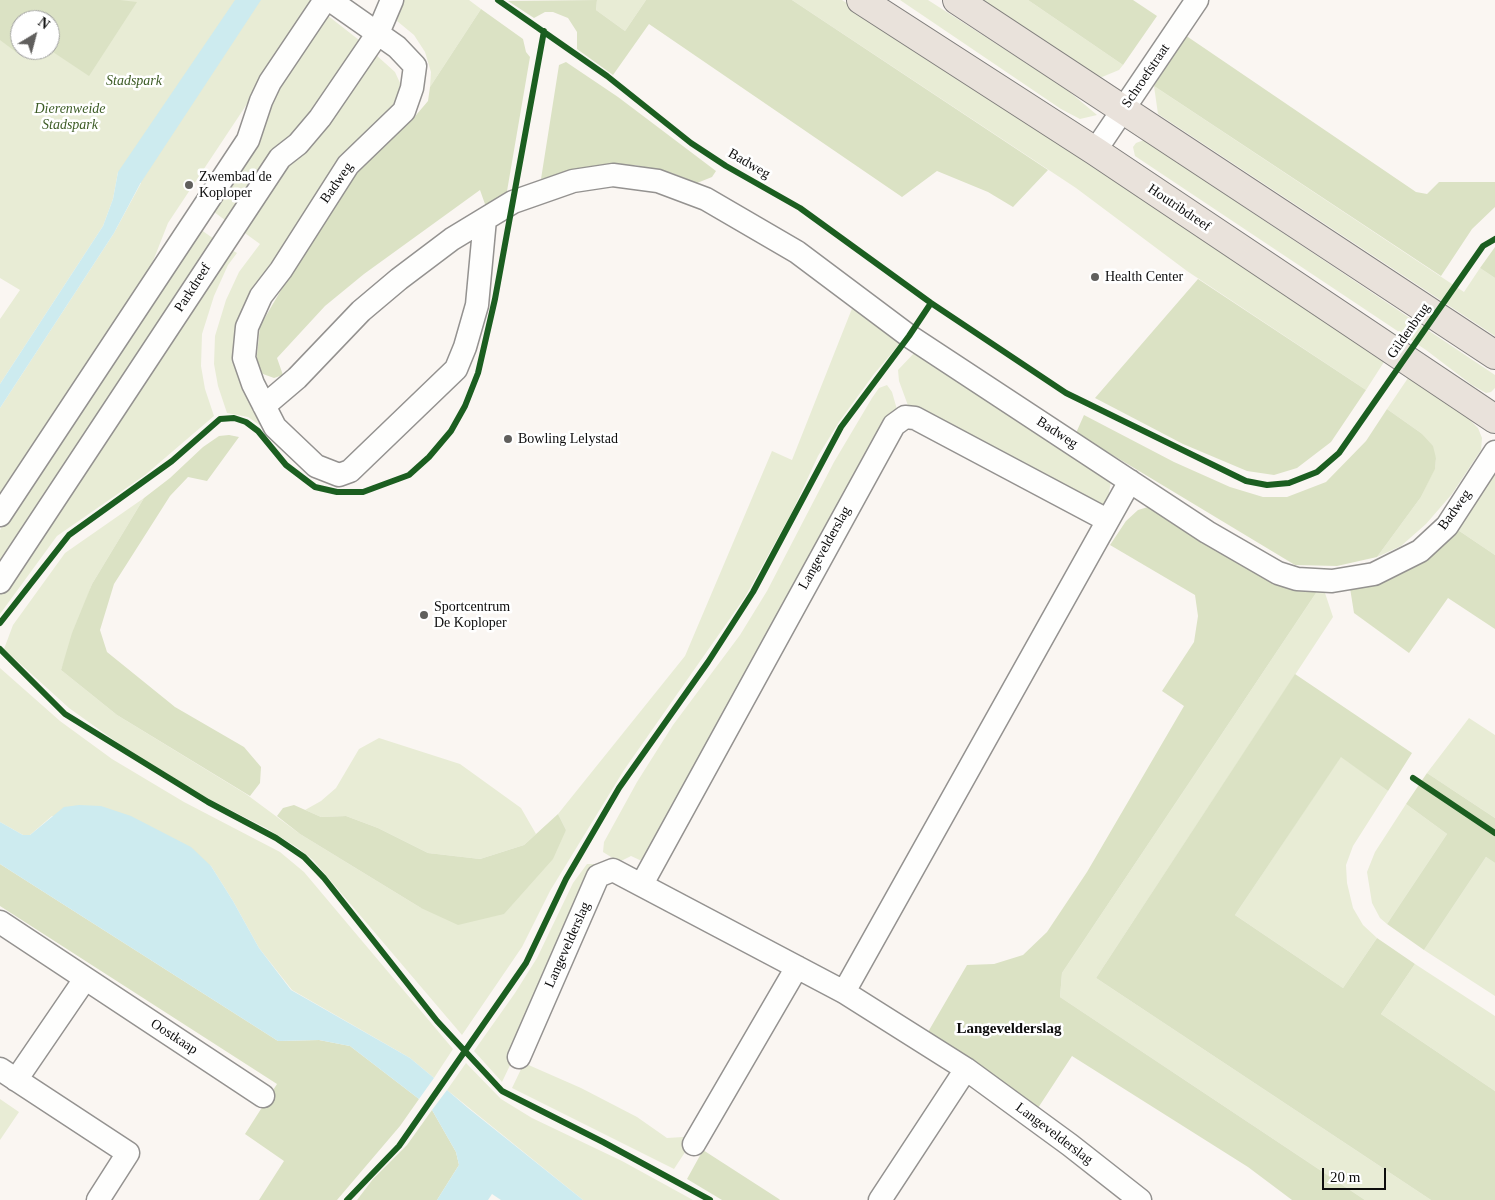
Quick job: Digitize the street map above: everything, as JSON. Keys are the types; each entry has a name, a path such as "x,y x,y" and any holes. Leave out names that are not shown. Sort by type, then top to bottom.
{"main road":[{"name":"Houtribdreef","path":"862,0 1095,151 1495,419"},
{"path":"957,0 1495,355"}],"street":[{"path":"0,515 248,140 260,102 270,82 325,0"},
{"name":"Badweg","path":"330,0 397,46 415,66 412,88 404,111 348,165 258,303 247,326 244,358 253,384 275,427 316,466 339,475 350,471 456,369 465,347 477,305 485,219"},
{"name":"Parkdreef","path":"0,582 280,158 298,144 320,118 378,33 392,0"},
{"name":"Schroefstraat","path":"1095,151 1197,0"},
{"name":"Badweg","path":"264,406 297,378 361,311 392,284 452,239 513,202 573,181 613,175 658,181 706,199 797,252 909,336 1207,532 1278,573 1298,579 1332,581 1374,574 1420,551 1447,526 1495,452"},
{"name":"Langevelderslag","path":"642,884 894,425 905,417 915,418 1107,520"},
{"path":"844,992 1130,481"},
{"name":"Langevelderslag","path":"519,1057 598,876 613,870 844,992 966,1069 1070,1145 1140,1200"},
{"name":"Oostkaap","path":"0,922 264,1096"},
{"path":"694,1144 797,967"},
{"path":"85,979 8,1074 128,1153 98,1200"},
{"path":"880,1200 966,1069"}],"green space":[{"path":"0,0 316,0 168,223 146,279 0,501 0,408 114,233 141,183 118,172 113,199 103,226 0,384 0,319 20,290 0,278"},
{"path":"0,0 120,0 137,2 89,76 60,57 60,10 10,10 10,48 0,40"},
{"path":"403,0 469,0 481,9 430,87 431,72 425,52 414,35 397,21"},
{"path":"597,0 646,0 625,31 596,10"},
{"path":"597,0 596,10 625,31 646,0 792,0 1048,170 1013,207 988,192 937,171 902,197 649,24 613,75 577,49 577,32 568,18 553,12 545,12 534,18 508,1"},
{"path":"792,0 842,0 909,42 1384,362 1366,390 1187,271 1076,188"},
{"path":"900,0 928,0 1065,88 1097,115 1080,119 1061,109"},
{"path":"978,0 1028,0 1123,65 1119,70 1102,77 1088,74"},
{"path":"1028,0 1133,0 1157,16 1123,65"},
{"path":"481,9 523,39 526,52 530,57 506,197 486,207 480,190 364,274 325,306 277,358 283,375 274,378 263,374 256,364 260,326 338,193 383,140 411,121 428,101 430,87"},
{"path":"327,15 359,40 349,66 229,223 210,209 270,99"},
{"path":"1185,35 1416,192 1427,194 1439,182 1495,182 1495,207 1472,229 1441,276 1154,86"},
{"path":"375,54 395,72 400,83 400,98 358,139 329,174 261,282 238,352 241,383 251,405 261,416 269,417 261,426 248,417 227,413 218,386 214,364 215,336 226,300 239,272 260,244 242,231 281,174 308,145"},
{"path":"566,62 618,97 716,171 712,177 697,183 672,173 635,165 589,167 541,179 559,65"},
{"path":"1154,86 1464,292 1480,268 1495,278 1495,336 1158,114"},
{"path":"1144,140 1495,375 1495,388 1491,392 1486,393 1472,385 1426,350 1135,156 1133,147 1136,143"},
{"path":"197,227 217,241 0,570 0,530"},
{"path":"1495,247 1495,278 1480,268"},
{"path":"230,249 237,253 228,265 214,296 202,334 201,366 205,389 214,416 145,475 57,536 0,614 0,595"},
{"path":"1198,279 1366,390 1331,442 1297,468 1274,475 1247,471 1183,444 1095,398"},
{"path":"853,306 902,341 874,374 839,422 818,456 792,512 745,597 624,770 550,891 522,947 462,1035 313,860 266,828 201,795 118,743 69,708 4,649 13,625 65,553 144,498 92,584 61,670 117,715 246,794 300,834 421,908 566,830 558,814 685,656 772,451 792,460"},
{"path":"916,351 968,389 1110,472 1111,480 1108,500 1101,506 910,411 899,381 898,370"},
{"path":"1408,378 1468,418 1478,428 1482,438 1481,450 1452,494 1426,524 1401,546 1377,557 1421,497 1435,468 1436,458 1421,433 1387,409"},
{"path":"887,385 892,392 898,413 644,862 631,856 619,862 603,852 604,842 637,782 673,725 740,635 767,591 834,462 872,398 879,388"},
{"path":"1387,409 1421,433 1433,446 1436,458 1435,469 1421,497 1377,557 1337,566 1295,565 1076,433 1084,415 1174,462 1230,487 1263,497 1287,497 1326,482 1366,441"},
{"path":"219,436 239,437 207,481 188,477 170,496 114,584 100,630 107,652 175,707 244,747 261,767 260,783 250,796 117,715 61,670 72,633 92,584 144,498 170,478 203,447"},
{"path":"1495,469 1495,555 1452,526"},
{"path":"1158,504 1318,590 1062,973 1060,997 1365,1200 1292,1200 1248,1167 1072,1056 1038,1108 998,1078 928,1032 967,965 994,964 1023,955 1047,932 1087,872 1184,706 1162,691 1194,642 1198,616 1195,595 1110,545 1126,521 1138,510"},
{"path":"1452,526 1495,555 1495,629 1448,598 1409,653 1354,613 1350,588"},
{"path":"1318,590 1324,590 1333,617 1096,978 1431,1200 1365,1200 1060,997 1062,973"},
{"path":"0,668 60,721 112,759 184,802 280,852 304,872 453,1049 434,1078 410,1058 292,990 259,948 211,866 52,816 30,835 23,835 0,822"},
{"path":"1295,674 1412,753 1388,791 1341,757 1235,915 1343,988 1377,938 1415,964 1381,1014 1495,1091 1495,1200 1431,1200 1096,978"},
{"path":"1469,718 1495,735 1495,818 1427,773"},
{"path":"379,738 460,764 521,808 536,834 524,845 480,859 428,853 378,828 346,816 321,817 305,810 321,801 336,788 359,749"},
{"path":"1341,756 1388,791 1353,846 1346,865 1347,883 1353,908 1363,925 1377,938 1343,988 1235,915"},
{"path":"1427,773 1495,818 1495,863 1486,857 1424,950 1387,924 1447,834 1406,804"},
{"path":"1406,804 1447,834 1387,924 1380,918 1372,903 1367,872 1375,852"},
{"path":"294,805 321,817 346,816 378,828 428,853 480,859 524,845 558,814 566,830 553,859 504,914 458,925 421,908 300,834 277,816 283,808"},
{"path":"1486,857 1495,863 1495,996 1424,950"},
{"path":"0,864 278,1041 319,1040 350,1046 419,1099 400,1126 337,1200 259,1200 284,1161 245,1134 277,1084 0,906"},
{"path":"587,864 596,864 600,867 583,884 508,1057 513,1059 502,1082 474,1051 537,958 573,883"},
{"path":"1415,964 1495,1016 1495,1091 1381,1014"},
{"path":"466,1063 501,1099 532,1118 622,1161 693,1200 583,1200 447,1090"},
{"path":"524,1063 581,1088 637,1117 667,1138 683,1137 691,1143 674,1169 512,1088"},
{"path":"0,1099 19,1112 0,1140"},
{"path":"432,1110 456,1152 459,1165 437,1200 357,1200 373,1179 407,1145"},
{"path":"703,1150 780,1200 722,1200 687,1179"}],"water":[{"path":"235,0 261,0 140,184 114,233 0,408 0,384 103,226 113,199 118,172"},
{"path":"79,805 101,806 131,816 191,847 211,866 259,948 291,990 410,1058 434,1078 419,1099 350,1046 319,1040 278,1041 0,864 0,822 23,835 30,835 64,807"},
{"path":"447,1090 583,1200 501,1200 492,1194 488,1200 437,1200 459,1165 456,1152 432,1110"}],"cycle path":[{"name":"Gildenbrug","path":"498,0 607,76 691,143 726,166 800,208 931,303 1066,393 1246,481 1267,485 1289,483 1317,472 1339,453 1483,246 1495,239"},
{"path":"0,623 69,535 172,461 220,419 234,418 246,422 258,431 286,465 315,487 337,492 363,492 409,475 429,457 451,431 465,406 478,373 495,299 544,31"},
{"path":"347,1200 399,1146 526,963 566,879 619,788 708,662 753,592 841,427 909,336 931,303"},
{"path":"0,649 65,714 208,802 276,838 304,857 324,878 437,1021 502,1091 603,1142 710,1200"},
{"path":"1413,778 1495,833"}],"place":[{"name":"Zwembad de Koploper","path":"189,185"},
{"name":"Health Center","path":"1095,277"},
{"name":"Bowling Lelystad","path":"508,439"},
{"name":"Sportcentrum De Koploper","path":"424,615"}],"district":[{"name":"Langevelderslag","path":"1009,1029"}],"park label":[{"name":"Stadspark","path":"134,81"},
{"name":"Dierenweide Stadspark","path":"70,118"}]}
